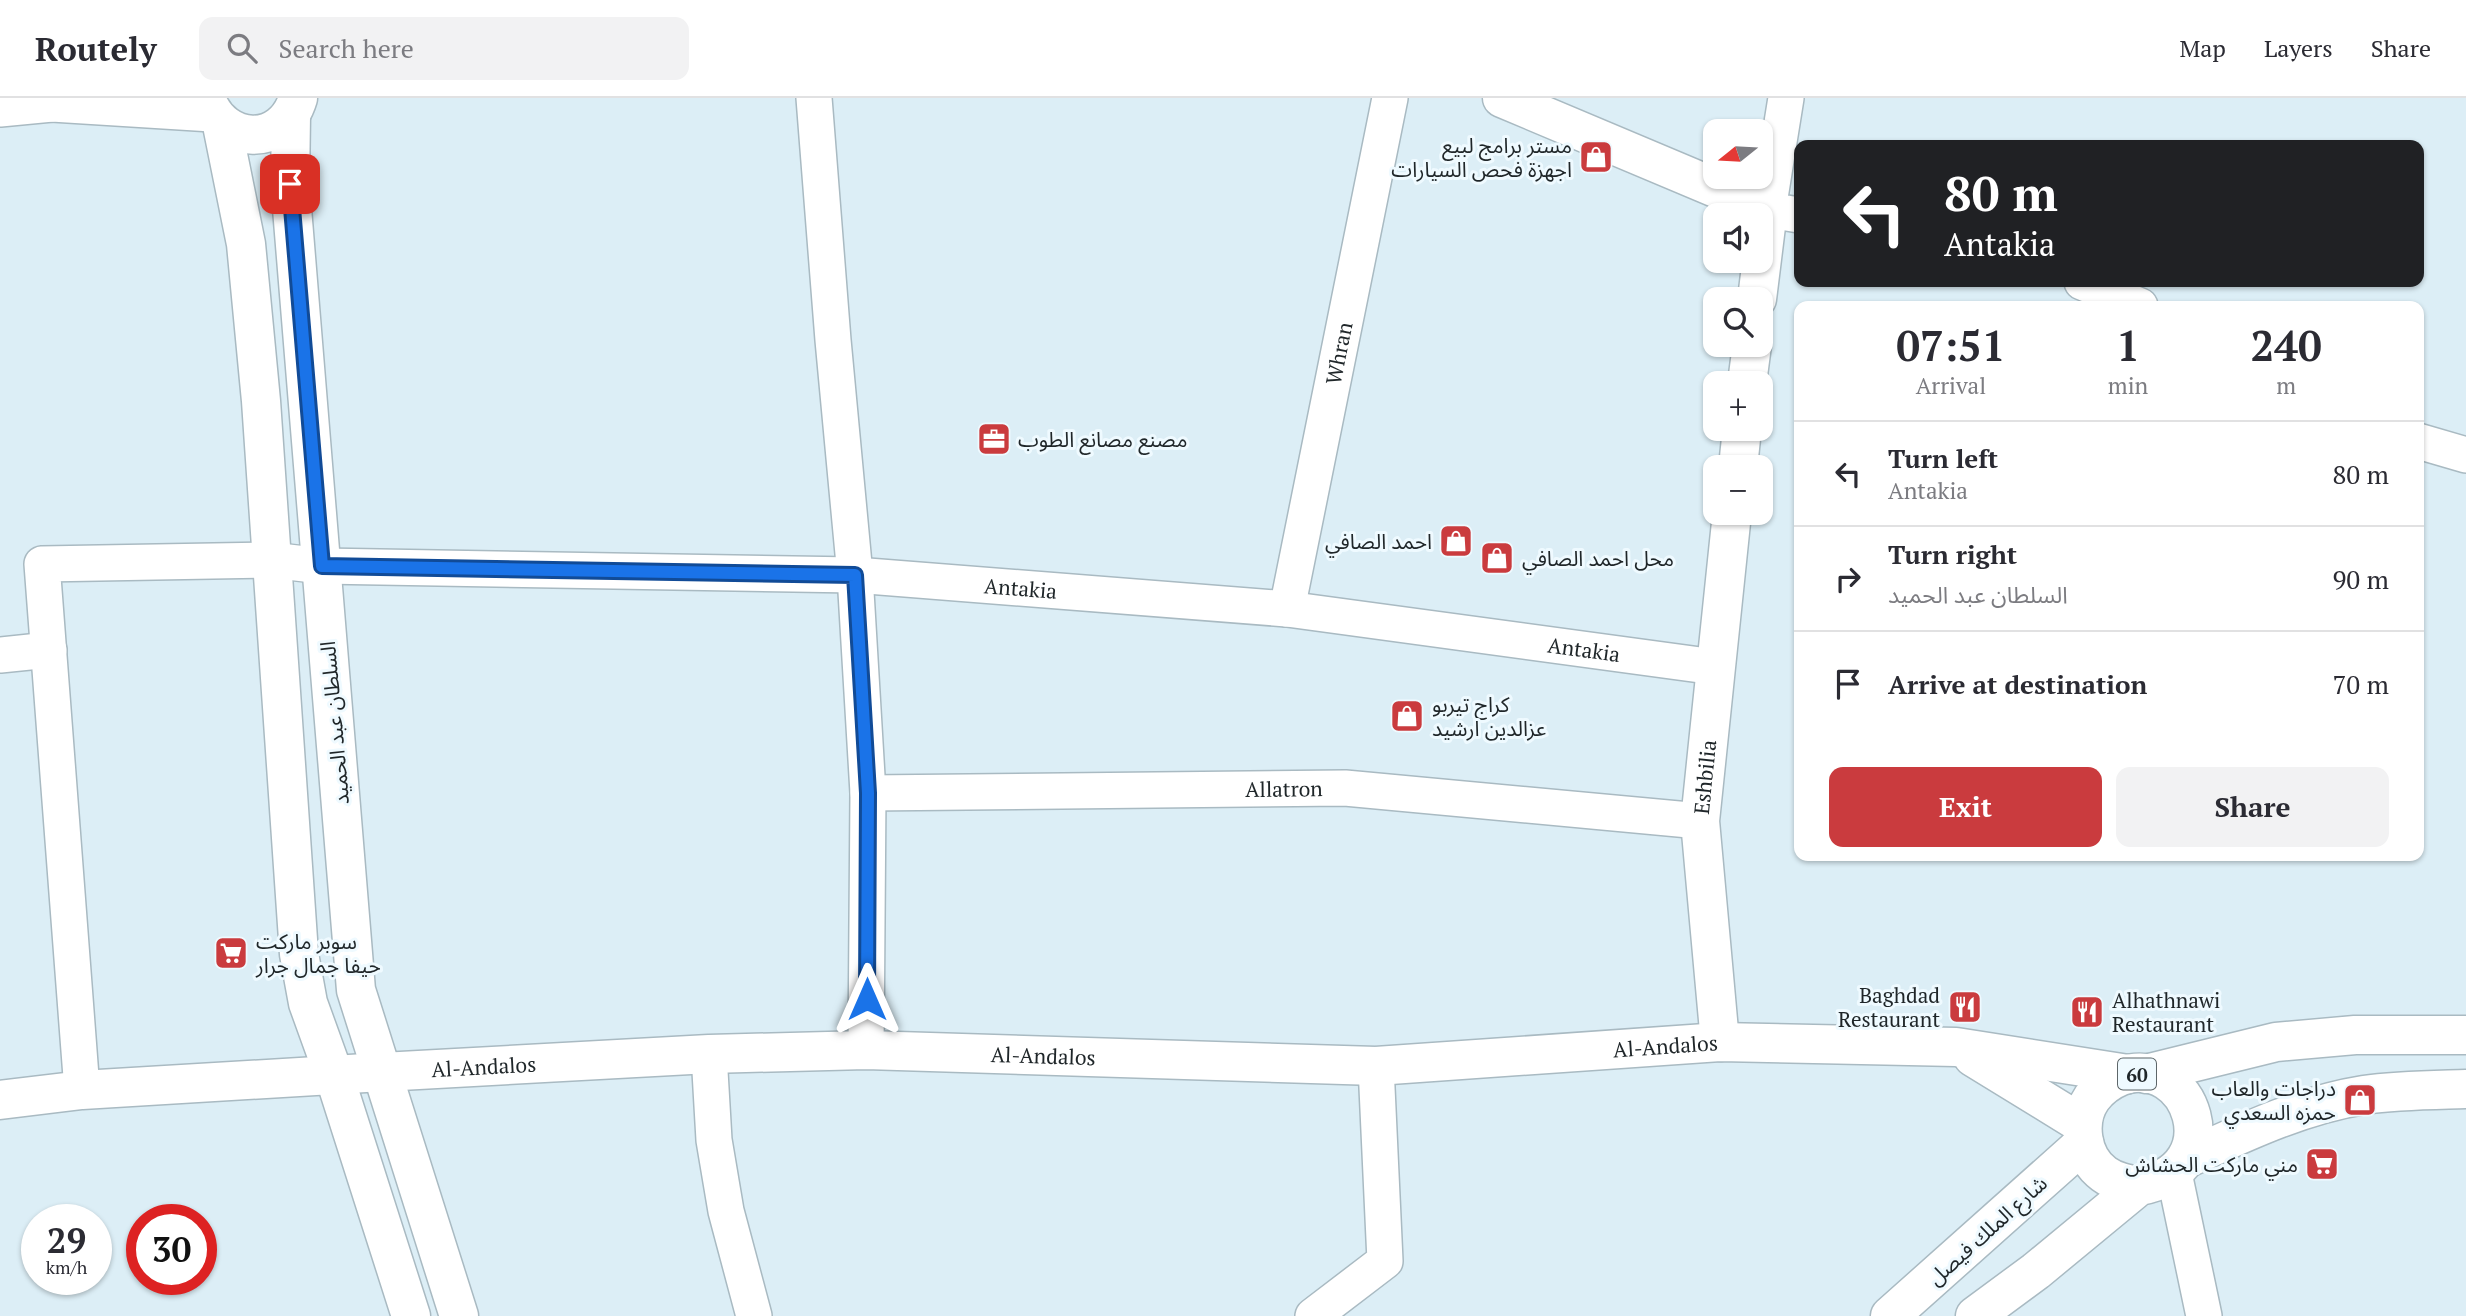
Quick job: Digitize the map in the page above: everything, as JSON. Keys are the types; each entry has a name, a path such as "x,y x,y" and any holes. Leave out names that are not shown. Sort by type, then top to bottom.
{"main road":[{"path":"1502,98 1783,212 1761,287"},
{"path":"213,112 236,132 251,135 266,133 280,126 294,106"},
{"name":"السلطان عبد الحميد","path":"294,106 290,184 356,990 459,1316"},
{"path":"213,112 246,244 261,401 299,954 308,1003 334,1075 411,1316"},
{"name":"Eshbilia","path":"1720,1042 1700,821 1731,525"},
{"name":"60","path":"2083,1133 2086,1106 2097,1091 2111,1080 2276,1042 2355,1035 2466,1035"},
{"name":"Al-Andalos","path":"0,1100 82,1090 382,1072 709,1055 866,1050 1376,1066 1720,1042 1956,1047 2137,1074"},
{"path":"1956,1047 2083,1133 2091,1160 2104,1174 2120,1183 2166,1173"},
{"name":"60","path":"2137,1074 2163,1079 2178,1090 2189,1105 2194,1123 2193,1142 2166,1173"},
{"path":"1975,1316 2166,1173 2262,1124 2302,1110 2362,1096 2466,1089"},
{"name":"شارع الملك فيصل","path":"1890,1316 2083,1133"}],"street":[{"path":"814,98 855,575 868,793 866,1050"},
{"name":"Whran","path":"1287,609 1390,98"},
{"path":"1783,212 1786,98"},
{"path":"0,109 64,101 213,112"},
{"path":"2094,287 2128,301"},
{"path":"2424,443 2466,455"},
{"name":"Antakia","path":"49,650 42,564 271,560 322,566 855,575 1287,609 1714,667"},
{"path":"0,654 49,650 82,1090"},
{"name":"Allatron","path":"868,793 1345,788 1700,821"},
{"path":"709,1055 714,1140 724,1199 754,1316"},
{"path":"1313,1316 1385,1261 1376,1066"},
{"path":"2166,1173 2204,1316"}],"place":[{"name":"مستر برامج لبيع اجهزة فحص السيارات","path":"1596,157"},
{"name":"مصنع مصانع الطوب","path":"994,439"},
{"name":"احمد الصافي","path":"1456,541"},
{"name":"محل احمد الصافي","path":"1497,558"},
{"name":"كراج تيربو عزالدين ارشيد","path":"1407,716"},
{"name":"سوبر ماركت حيفا جمال جرار","path":"231,953"},
{"name":"Baghdad Restaurant","path":"1965,1007"},
{"name":"Alhathnawi Restaurant","path":"2087,1012"},
{"name":"دراجات والعاب حمزه السعدي","path":"2360,1100"},
{"name":"مني ماركت الحشاش","path":"2322,1164"}],"route":[{"path":"290,184 322,566 855,575 868,793 867,999"}]}
